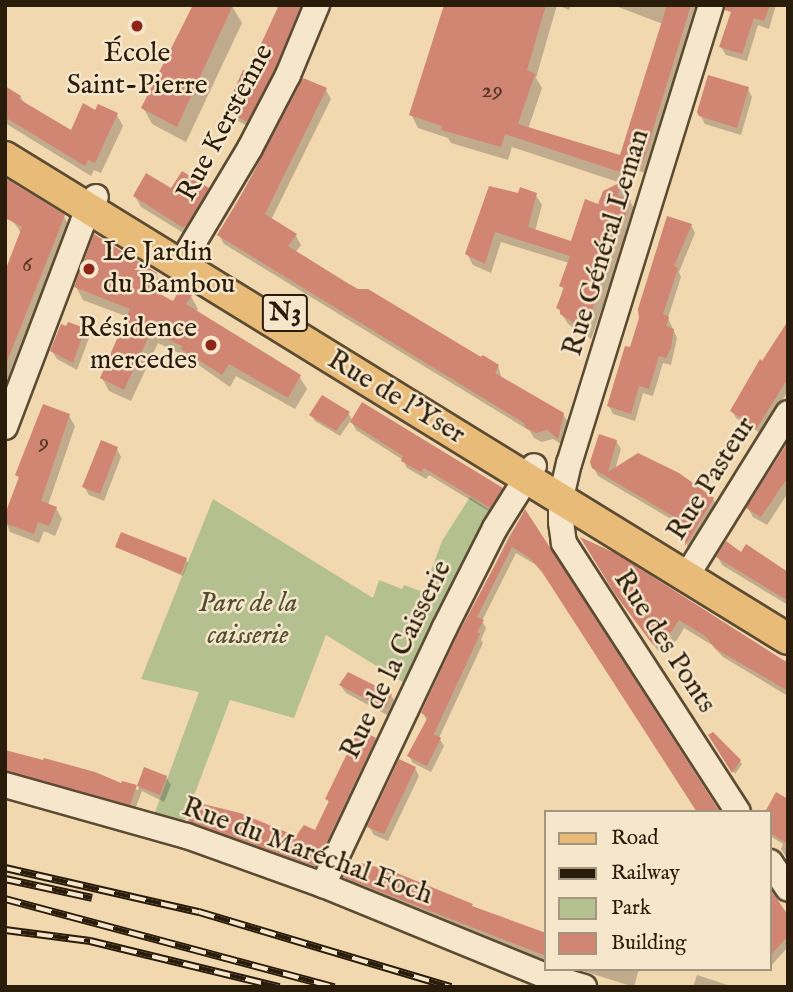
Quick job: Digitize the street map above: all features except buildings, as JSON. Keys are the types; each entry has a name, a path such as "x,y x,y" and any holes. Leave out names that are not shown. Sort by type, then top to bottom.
{"main road":[{"name":"Rue de l'Yser","path":"5,141 92,203"},
{"name":"Rue de l'Yser","path":"5,157 92,203 530,471 690,571 788,639"},
{"name":"Rue de l'Yser","path":"690,571 788,622"}],"street":[{"name":"Rue Kerstenne","path":"184,259 288,75 317,5"},
{"name":"Rue Général Leman","path":"563,492 710,5"},
{"path":"5,427 92,203"},
{"name":"Rue Pasteur","path":"690,571 788,413"},
{"name":"Rue de la Caisserie","path":"323,885 444,629 495,528 530,471"},
{"name":"Rue des Ponts","path":"563,492 564,542 737,810"},
{"name":"Rue du Maréchal Foch","path":"8,793 187,836 323,885 544,975 584,987"},
{"path":"772,865 788,889"}],"green space":[{"name":"Parc de la caisserie","path":"470,497 493,512 474,541 406,684 326,635 294,718 230,700 183,825 154,815 199,692 141,679 213,499 373,598 379,580 402,589 404,585 423,592 442,541"}],"railway":[{"path":"5,868 199,912 451,987"},
{"path":"5,879 92,898"},
{"path":"5,899 334,987"},
{"path":"5,930 90,941 279,987"}],"place":[{"name":"École Saint-Pierre","path":"137,26"},
{"name":"Le Jardin du Bambou","path":"89,269"},
{"name":"Résidence mercedes","path":"211,345"}]}
